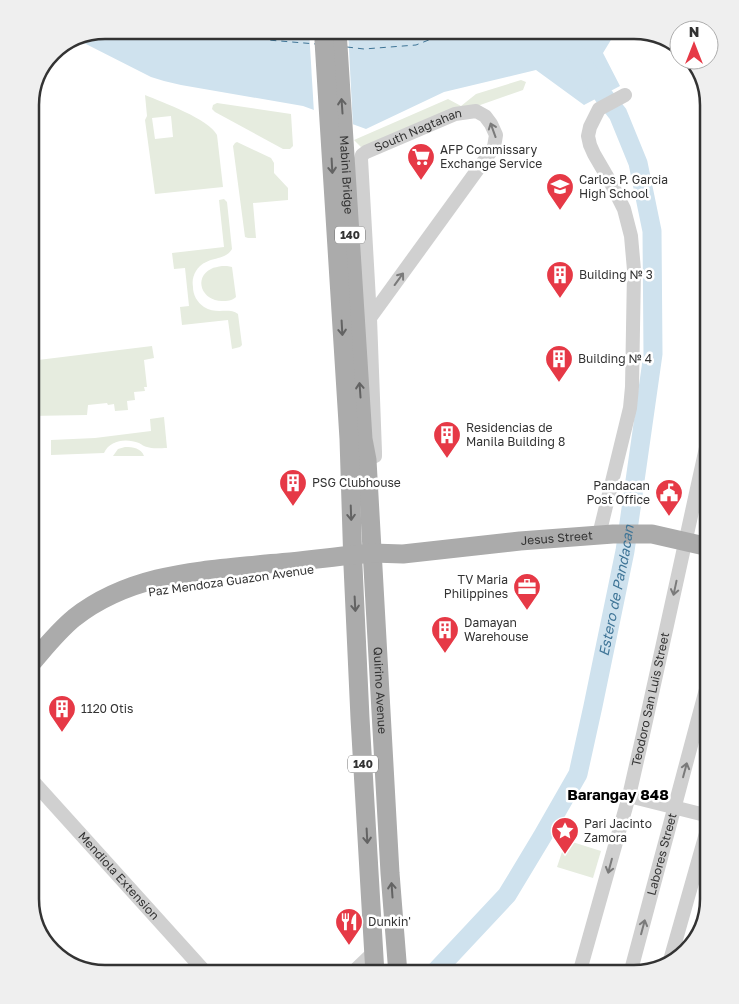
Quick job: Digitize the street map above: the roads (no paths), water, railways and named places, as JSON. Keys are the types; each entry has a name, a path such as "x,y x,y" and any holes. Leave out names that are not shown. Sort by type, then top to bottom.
{"main road":[{"name":"Mabini Bridge","path":"325,39 356,439"},
{"name":"Mabini Bridge","path":"337,39 356,439"},
{"name":"Quirino Avenue","path":"356,439 367,460 397,965"},
{"name":"Quirino Avenue","path":"356,439 353,560 375,965"},
{"name":"Jesus Street","path":"372,558 520,541 606,534 652,534 700,544"},
{"name":"Paz Mendoza Guazon Avenue","path":"39,656 62,629 87,609 107,598 159,578 187,572 372,558"},
{"name":"Paz Mendoza Guazon Avenue","path":"39,668 64,642 91,619 143,593 214,581 321,568 353,560"},
{"path":"360,709 381,708"},
{"path":"366,805 387,802"}],"street":[{"path":"606,534 622,437 630,408 634,270 631,236 624,209 590,145 588,136 590,127 599,109 620,98"},
{"name":"South Nagtahan","path":"367,460 375,456 376,452 362,155 455,114 476,111 491,124 496,135 494,147 370,318"},
{"name":"Teodoro San Luis Street","path":"582,965 629,796 700,476"},
{"name":"Labores Street","path":"632,965 700,711"},
{"name":"Mendiola Extension","path":"39,788 199,965"},
{"path":"629,796 700,814"},
{"path":"673,952 700,856"},
{"path":"360,965 374,952"}],"water":[{"path":"96,39 612,39 603,53 620,86 584,105 536,70 444,92 366,129 303,106 181,85 151,77 83,43"}],"waterway":[{"name":"Estero de Pandacan","path":"441,965 507,895 578,774 625,551 653,354 652,231 638,163 618,114 603,95 567,39"}],"place":[{"name":"AFP Commissary Exchange Service","path":"421,181"},
{"name":"Carlos P. Garcia High School","path":"560,211"},
{"name":"Building № 3","path":"560,299"},
{"name":"Building № 4","path":"559,383"},
{"name":"Residencias de Manila Building 8","path":"447,459"},
{"name":"PSG Clubhouse","path":"293,507"},
{"name":"Pandacan Post Office","path":"669,517"},
{"name":"TV Maria Philippines","path":"527,611"},
{"name":"Damayan Warehouse","path":"445,654"},
{"name":"1120 Otis","path":"62,733"},
{"name":"Pari Jacinto Zamora","path":"565,855"},
{"name":"Dunkin'","path":"349,946"}],"district":[{"name":"Barangay 848","path":"618,795"}]}
